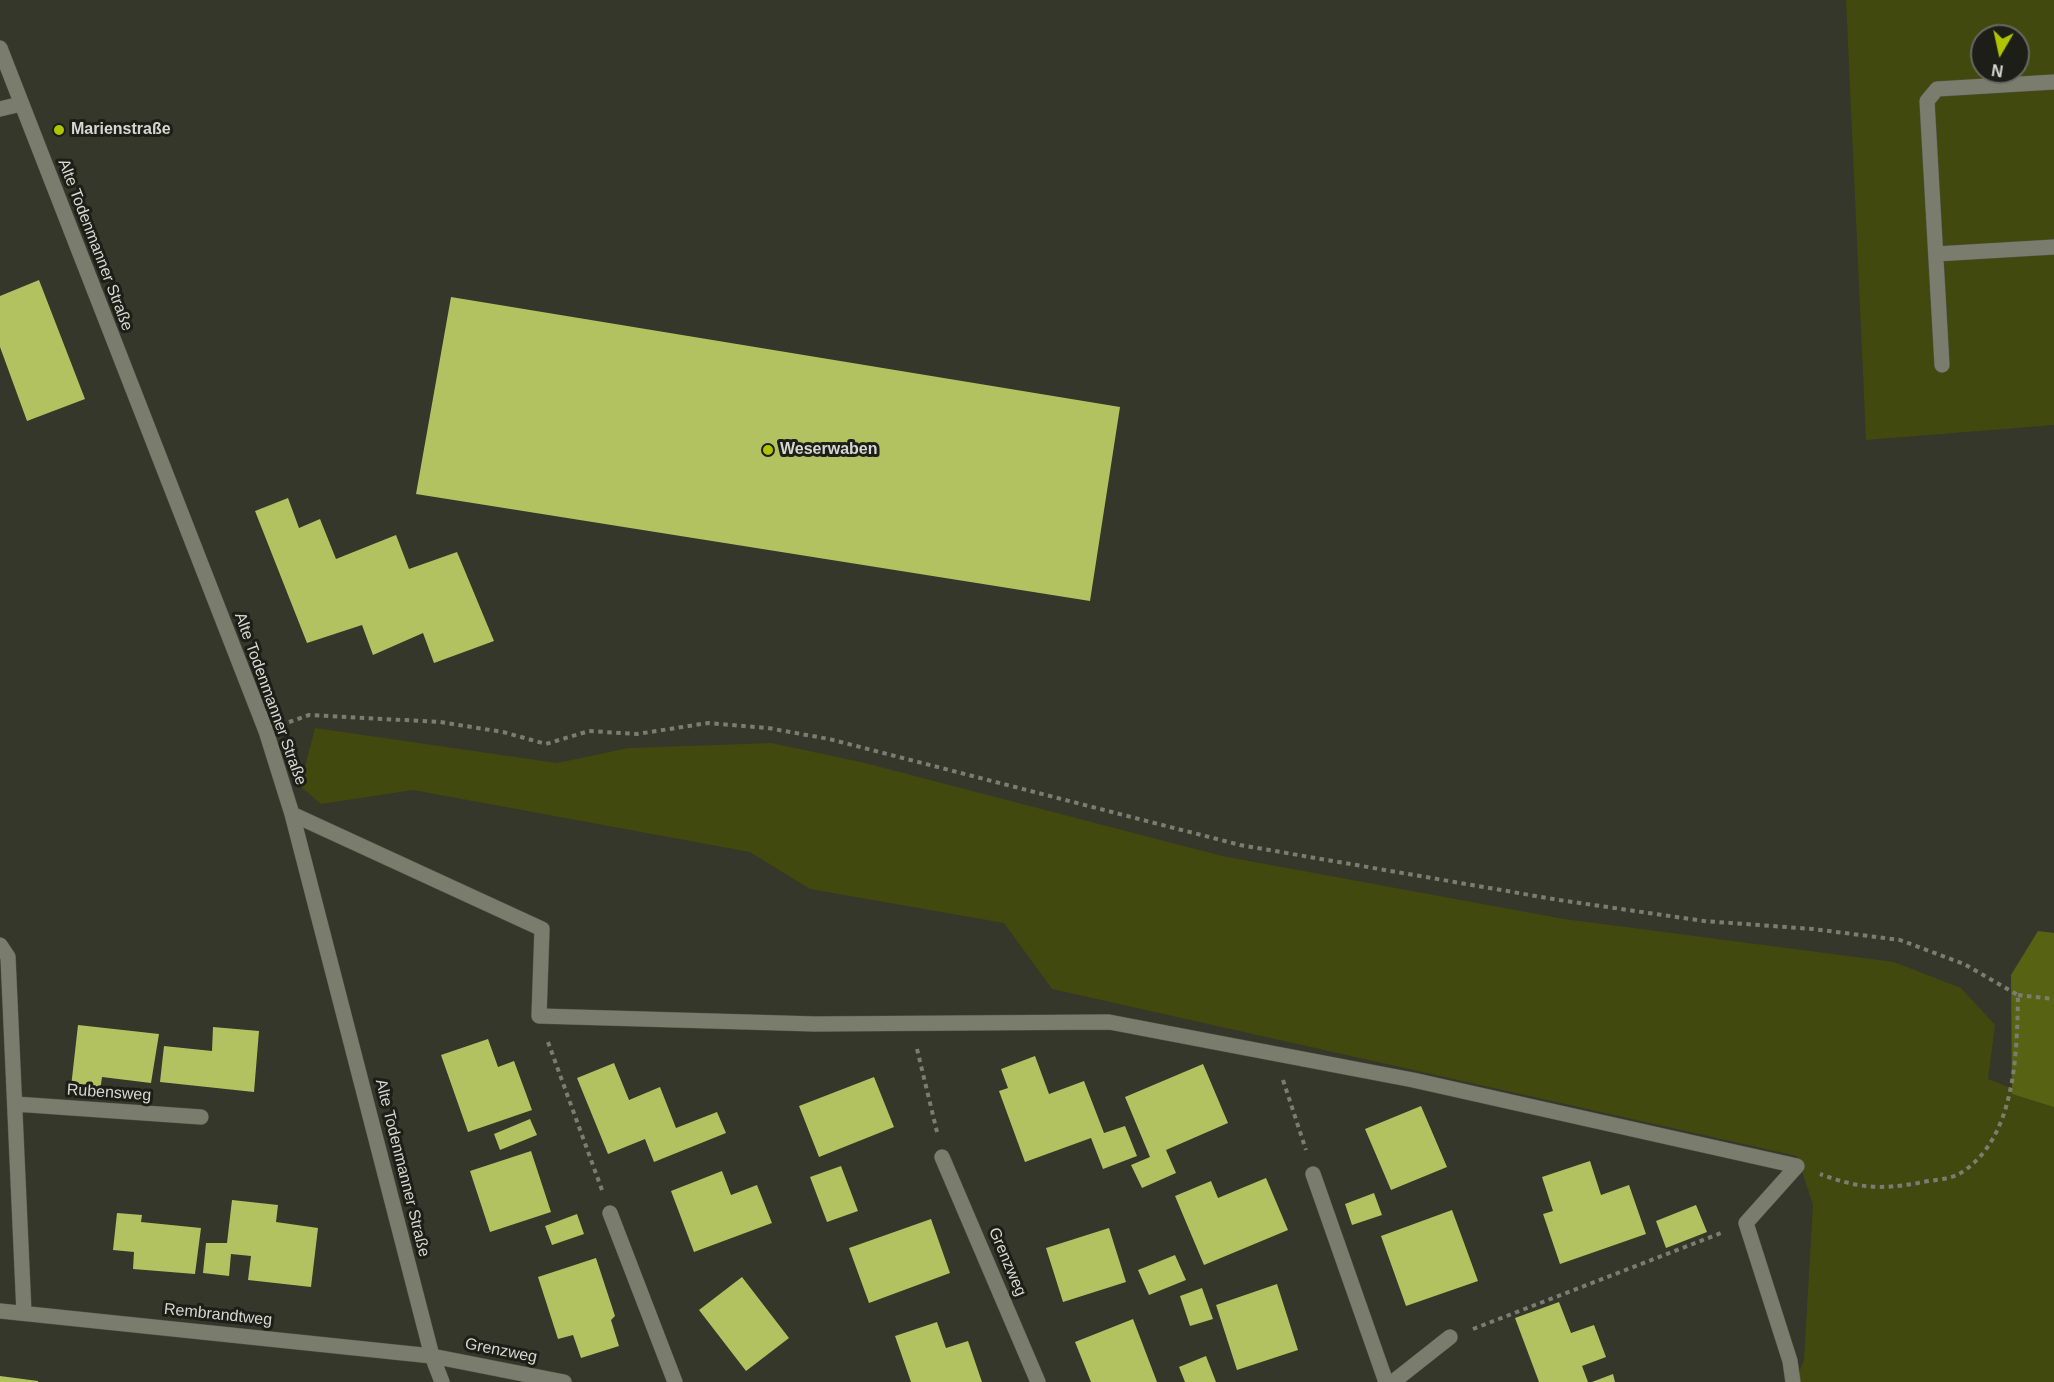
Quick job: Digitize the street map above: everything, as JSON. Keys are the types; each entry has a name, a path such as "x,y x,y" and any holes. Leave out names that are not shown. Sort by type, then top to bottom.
{"street":[{"name":"Alte Todenmanner Straße","path":"0,48 266,731 292,814 432,1356 442,1382"},
{"path":"1942,365 1927,101 1937,89 2054,82"},
{"path":"0,109 21,104"},
{"path":"1936,254 2054,247"},
{"path":"292,814 542,929 539,1016 815,1024 1108,1022 1413,1080 1797,1166 1746,1223 1790,1361 1792,1382"},
{"path":"0,945 9,957 24,1313"},
{"name":"Rubensweg","path":"15,1104 201,1118"},
{"name":"Grenzweg","path":"942,1156 1038,1382"},
{"path":"1313,1174 1386,1382"},
{"path":"610,1214 675,1382"},
{"name":"Rembrandtweg","path":"0,1311 432,1356"},
{"path":"1393,1382 1450,1337"},
{"name":"Grenzweg","path":"432,1356 564,1382"}],"path":[{"path":"266,731 309,715 440,722 503,732 546,744 589,731 637,734 708,723 768,728 829,739 1240,845 1559,900 1704,921 1813,929 1900,940 1964,964 2018,995 2054,999"},
{"path":"1797,1166 1856,1187 1900,1186 1957,1175 1979,1157 2001,1121 2016,1063 2018,995"},
{"path":"539,1016 610,1214"},
{"path":"911,1023 942,1156"},
{"path":"1274,1054 1313,1174"},
{"path":"1450,1337 1746,1223"}],"green space":[{"path":"1846,0 2054,0 2054,425 1866,440"},
{"path":"315,728 557,763 629,748 771,743 861,762 1222,856 1564,919 1894,962 1961,988 1995,1025 1988,1079 2054,1105 2054,1382 1795,1382 1804,1360 1813,1205 1797,1156 1052,989 1004,923 810,889 750,852 413,790 321,804 300,786"},
{"path":"2038,931 2054,933 2054,1107 2012,1094 2011,975"}],"building":[{"path":"39,280 85,399 27,421 0,347 0,296"},
{"name":"Weserwaben","path":"451,297 1120,407 1090,601 416,494"},
{"path":"288,498 299,528 320,519 336,559 396,535 409,569 457,552 494,641 434,663 423,633 373,655 362,625 307,643 255,511"},
{"path":"78,1025 159,1034 151,1083 102,1077 100,1091 71,1087"},
{"path":"213,1027 259,1031 254,1092 160,1082 164,1046 212,1051"},
{"path":"488,1039 498,1067 514,1061 532,1110 468,1132 441,1055"},
{"path":"1035,1056 1049,1094 1084,1081 1104,1133 1125,1126 1137,1156 1103,1169 1091,1138 1025,1162 999,1091 1008,1088 1001,1069"},
{"path":"614,1063 629,1100 660,1087 676,1128 717,1112 726,1133 654,1162 645,1139 608,1154 577,1078"},
{"path":"1203,1064 1228,1123 1166,1150 1176,1173 1142,1188 1131,1165 1150,1157 1125,1097"},
{"path":"874,1077 894,1127 819,1157 799,1106"},
{"path":"1421,1106 1447,1167 1391,1190 1365,1129"},
{"path":"530,1119 537,1135 500,1150 494,1134"},
{"path":"531,1151 551,1212 490,1232 470,1171"},
{"path":"1590,1161 1601,1195 1629,1185 1646,1234 1560,1264 1543,1214 1553,1211 1542,1177"},
{"path":"841,1166 858,1211 827,1222 810,1177"},
{"path":"722,1171 731,1195 757,1185 772,1223 694,1252 671,1191"},
{"path":"1266,1178 1288,1230 1204,1265 1175,1196 1211,1181 1218,1198"},
{"path":"1374,1193 1382,1215 1352,1225 1345,1204"},
{"path":"232,1200 278,1205 276,1222 318,1228 311,1287 248,1280 251,1256 231,1254 229,1276 203,1273 206,1243 227,1243"},
{"path":"1696,1205 1707,1232 1666,1248 1656,1221"},
{"path":"1452,1210 1478,1281 1406,1306 1381,1236"},
{"path":"117,1213 142,1215 141,1222 201,1228 195,1274 133,1269 134,1252 113,1250"},
{"path":"577,1214 584,1234 552,1245 545,1226"},
{"path":"931,1219 950,1273 869,1303 849,1248"},
{"path":"1109,1228 1126,1282 1063,1302 1046,1248"},
{"path":"1175,1255 1186,1280 1149,1295 1138,1270"},
{"path":"596,1258 615,1316 611,1320 619,1346 581,1358 573,1335 558,1339 538,1277"},
{"path":"742,1277 789,1338 746,1371 699,1310"},
{"path":"1277,1284 1298,1350 1237,1370 1216,1305"},
{"path":"1202,1288 1213,1319 1190,1326 1180,1296"},
{"path":"1559,1302 1571,1333 1594,1325 1606,1357 1582,1366 1588,1382 1539,1382 1515,1318"},
{"path":"1133,1319 1157,1382 1091,1382 1075,1342"},
{"path":"937,1322 946,1348 968,1341 982,1382 911,1382 895,1336"},
{"path":"1206,1356 1216,1382 1185,1382 1179,1367"},
{"path":"1613,1374 1615,1382 1592,1382"},
{"path":"0,1376 38,1381 38,1382 0,1382"}],"place":[{"name":"Marienstraße","path":"59,130"},
{"name":"Weserwaben","path":"768,450"}]}
